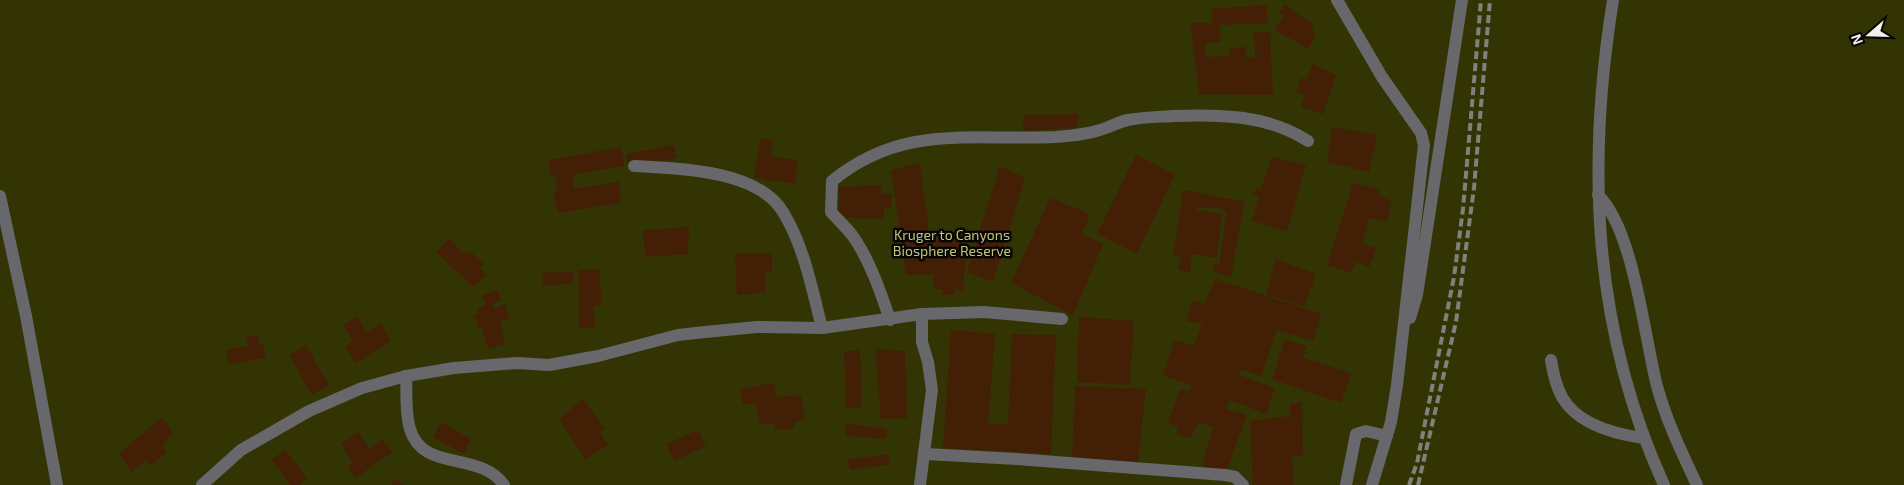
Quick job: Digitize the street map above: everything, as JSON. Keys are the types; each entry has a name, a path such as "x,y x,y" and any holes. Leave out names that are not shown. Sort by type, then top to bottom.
{"street":[{"path":"1337,0 1382,77 1416,125 1424,145 1398,385 1387,436 1372,485"},
{"path":"1403,342 1417,295 1462,0"},
{"path":"1613,0 1600,105 1598,194 1601,250 1608,301 1621,365 1643,438 1664,485"},
{"path":"890,320 876,278 859,246 852,234 831,212 832,181 870,155 911,142 1055,137 1098,131 1126,120 1139,118 1202,115 1241,117 1269,123 1294,132 1308,141"},
{"path":"634,166 682,168 714,174 765,193 782,210 805,262 822,328"},
{"path":"1598,194 1606,202 1621,236 1638,294 1658,389 1698,485"},
{"path":"0,196 26,316 57,485"},
{"path":"202,485 241,450 309,411 362,388 406,376 454,368 517,363 549,365 598,356 678,336 757,327 822,328 865,320 890,320 922,314 984,312 1062,320"},
{"path":"920,485 926,454 932,390 928,362 922,342 922,314"},
{"path":"1550,360 1562,398 1571,409 1603,429 1643,438"},
{"path":"406,376 410,428 422,450 435,456 484,467 504,485"},
{"path":"1346,485 1356,434 1366,431 1387,436"},
{"path":"926,454 1225,475 1235,477 1244,485"}],"green space":[{"name":"Kruger to Canyons Biosphere Reserve","path":"0,0 1904,0 1904,485 0,485"}],"building":[{"path":"1284,4 1314,25 1311,31 1316,35 1308,49 1275,30 1284,15 1279,13"},
{"path":"1267,5 1268,23 1219,25 1221,42 1205,43 1206,57 1230,56 1230,48 1246,47 1246,58 1255,58 1254,32 1270,32 1273,95 1199,94 1190,23 1213,23 1211,9"},
{"path":"1312,64 1336,75 1323,114 1301,107 1305,94 1296,93 1301,78 1307,79"},
{"path":"1080,114 1076,128 1023,131 1024,115"},
{"path":"1332,127 1377,135 1369,172 1327,162"},
{"path":"760,139 773,140 771,157 798,160 795,184 754,178"},
{"path":"674,145 677,158 628,166 626,154"},
{"path":"621,147 624,166 572,175 574,189 619,182 621,203 558,213 553,193 557,192 555,174 551,176 548,160"},
{"path":"1136,155 1175,174 1137,254 1097,234"},
{"path":"1272,157 1306,165 1287,231 1252,221 1259,196 1253,195 1257,186 1261,188"},
{"path":"920,163 930,240 967,241 963,291 955,289 953,295 942,295 943,290 933,288 934,274 906,275 891,170"},
{"path":"1000,166 1025,178 993,282 967,272"},
{"path":"1353,183 1379,189 1378,195 1391,201 1387,222 1369,218 1362,244 1377,248 1369,267 1356,262 1351,273 1327,265"},
{"path":"881,185 881,194 892,194 891,208 884,207 884,219 839,217 839,187"},
{"path":"1183,190 1244,202 1231,277 1213,272 1214,264 1219,265 1227,211 1217,208 1198,207 1197,210 1222,214 1217,258 1192,254 1190,272 1179,270 1180,256 1173,256"},
{"path":"1050,198 1090,214 1082,234 1103,244 1073,315 1011,283"},
{"path":"689,227 688,254 645,257 643,230"},
{"path":"449,238 464,254 470,251 485,265 480,268 486,275 473,287 436,252"},
{"path":"735,253 772,254 772,271 765,271 765,293 737,295"},
{"path":"1276,259 1316,274 1304,307 1266,294"},
{"path":"600,269 601,305 593,307 595,329 579,328 578,270"},
{"path":"573,271 574,283 543,286 542,273"},
{"path":"1215,279 1321,314 1313,341 1277,330 1261,376 1241,369 1239,375 1275,388 1266,414 1229,400 1226,409 1247,415 1226,472 1202,466 1213,427 1198,422 1190,439 1177,434 1178,427 1168,423 1180,389 1189,392 1191,385 1163,376 1174,340 1194,346 1202,324 1186,321 1193,300 1205,304"},
{"path":"498,290 501,300 493,304 494,309 505,304 509,320 500,322 505,344 488,349 481,327 479,329 474,315 479,314 477,308 486,305 482,295"},
{"path":"358,316 366,332 381,323 391,341 356,363 345,347 353,341 343,325"},
{"path":"1079,317 1134,321 1130,385 1077,382"},
{"path":"951,330 995,334 988,424 1008,424 1012,334 1056,335 1051,454 943,448"},
{"path":"258,334 259,345 263,343 266,357 229,365 226,350 248,346 246,337"},
{"path":"1285,339 1307,347 1303,358 1351,373 1341,403 1272,379"},
{"path":"306,345 329,385 312,395 289,355"},
{"path":"875,349 905,351 907,418 881,419"},
{"path":"860,350 862,408 846,408 844,352"},
{"path":"773,383 776,397 801,395 805,420 794,422 794,428 776,430 774,423 760,425 756,403 743,405 740,389"},
{"path":"1075,386 1146,389 1138,464 1072,459"},
{"path":"583,399 605,428 600,433 608,444 586,460 559,419"},
{"path":"1302,402 1303,455 1292,456 1294,485 1253,485 1250,421 1290,416 1290,404"},
{"path":"162,417 173,433 162,445 167,452 150,466 146,460 132,472 119,454"},
{"path":"441,422 471,439 464,454 433,437"},
{"path":"845,423 887,429 886,439 846,436"},
{"path":"698,430 706,446 674,461 666,444"},
{"path":"358,432 370,449 382,439 392,452 356,478 347,466 353,463 341,444"},
{"path":"285,449 307,478 300,485 290,485 272,460"},
{"path":"888,454 890,464 850,470 847,460"},
{"path":"394,479 405,485 391,485"}],"railway":[{"path":"1409,485 1417,463 1454,277 1463,209 1481,0"},
{"path":"1418,485 1456,322 1474,188 1490,0"}]}
